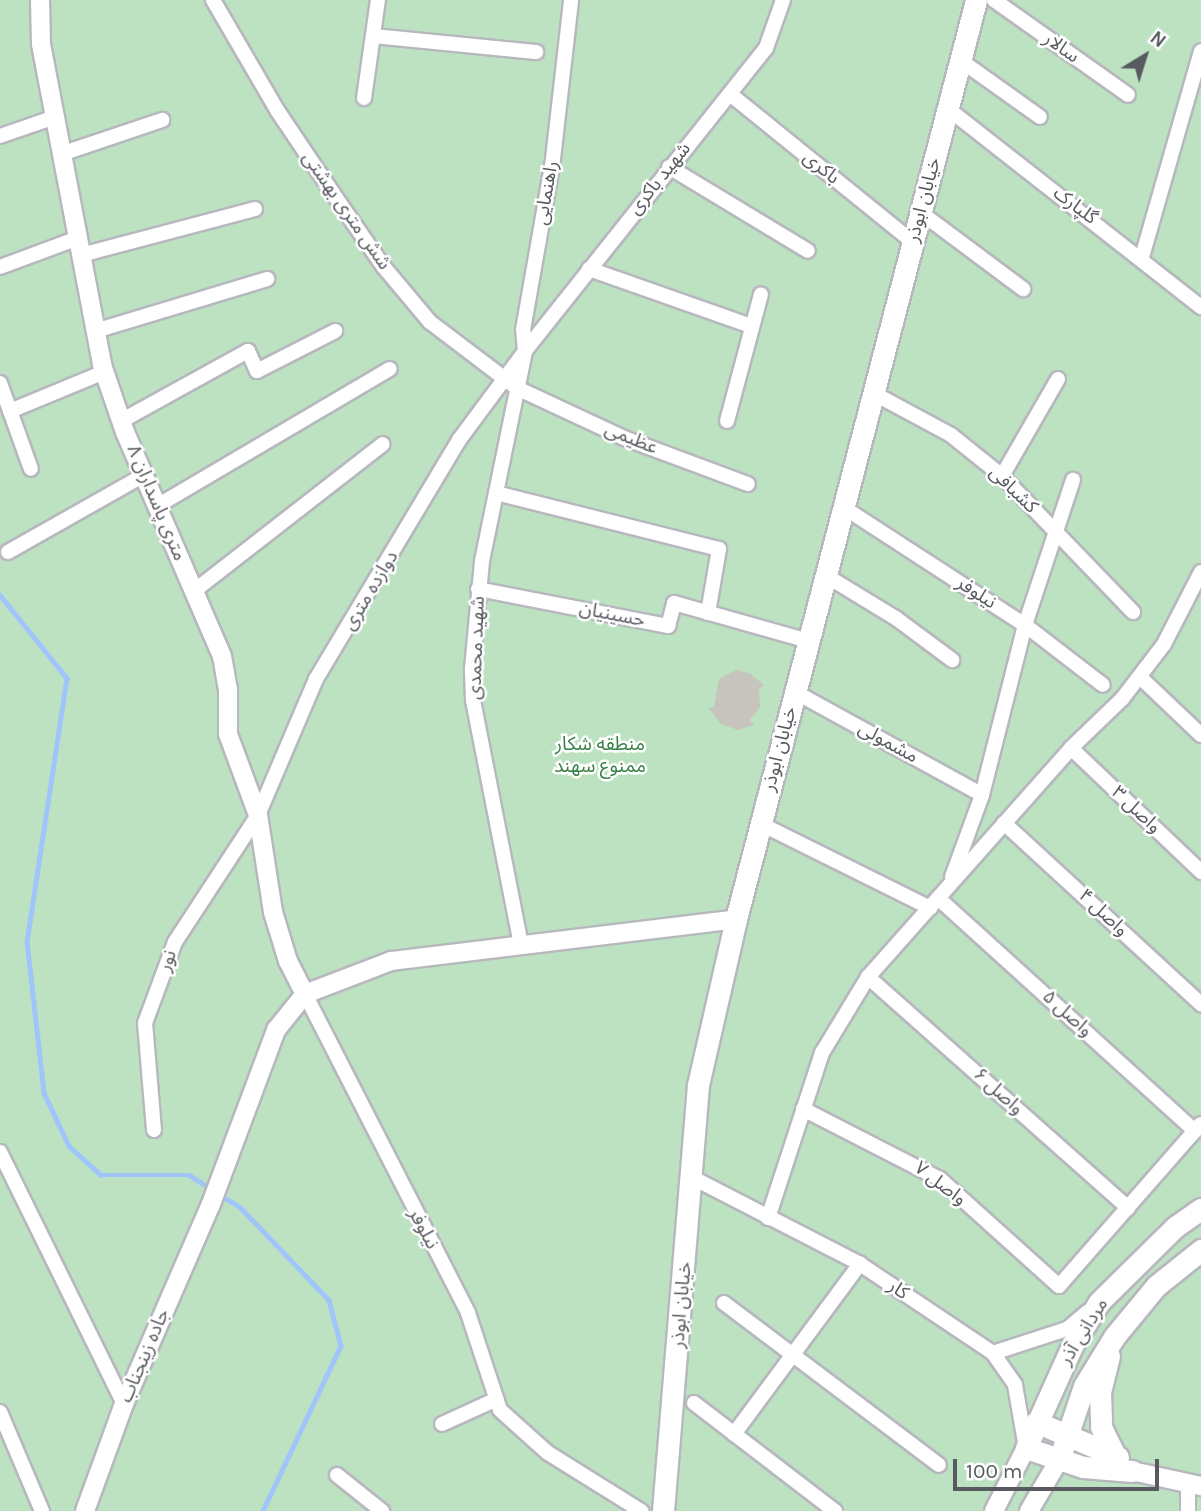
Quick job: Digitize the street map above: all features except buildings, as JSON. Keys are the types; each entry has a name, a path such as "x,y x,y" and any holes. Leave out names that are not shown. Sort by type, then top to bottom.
{"main road":[{"name":"خیابان ابوذر","path":"663,1511 693,1178 698,1085 736,919 976,0"},
{"name":"مردانی آذر","path":"1026,1448 1073,1344 1099,1302 1175,1227 1201,1209"},
{"name":"مردانی آذر","path":"1059,1460 1084,1386 1114,1337 1156,1286 1201,1250"},
{"path":"1114,1337 1100,1392 1101,1427 1114,1452 1132,1471"},
{"path":"1037,1422 1114,1452"},
{"path":"1026,1448 1059,1460 1101,1470 1132,1471"}],"street":[{"name":"۸ متری پاسداران","path":"40,0 41,44 104,372 121,421 222,656 228,689 228,734 258,815 273,912 288,961 305,994"},
{"name":"شش متری بهشتی","path":"213,0 277,110 383,266 430,322 517,388"},
{"path":"364,98 378,0"},
{"name":"راهنمایی","path":"525,351 523,330 553,159 571,0"},
{"name":"شهید باکری","path":"525,351 766,48 783,0"},
{"name":"سالار","path":"994,0 1128,95"},
{"path":"373,36 536,52"},
{"path":"1142,257 1201,51"},
{"path":"960,60 1040,117"},
{"name":"باکری","path":"730,94 913,242"},
{"name":"گلپارک","path":"947,108 1142,257 1201,307"},
{"path":"0,136 55,117"},
{"path":"61,154 162,120"},
{"path":"669,167 808,251"},
{"path":"0,267 79,246 255,209"},
{"path":"920,212 1023,289"},
{"path":"589,269 751,326"},
{"path":"95,331 267,279"},
{"path":"727,421 761,294"},
{"path":"121,421 248,351 257,371 335,331"},
{"path":"503,378 525,351"},
{"name":"شهید محمدی","path":"521,946 473,700 478,589 525,351"},
{"path":"157,506 390,369"},
{"path":"10,411 104,372"},
{"name":"دوازده متری","path":"258,815 316,679 459,440 503,378"},
{"path":"1002,476 1058,379"},
{"path":"0,383 31,469"},
{"name":"عظیمی","path":"517,388 624,438 748,484"},
{"name":"کشبافی","path":"873,393 951,435 1002,476 1133,612"},
{"path":"194,591 383,444"},
{"path":"8,552 144,475"},
{"path":"949,885 982,795 1025,625 1073,480"},
{"path":"496,494 719,549 708,613"},
{"name":"نیلوفر","path":"844,507 1025,625 1103,685"},
{"path":"768,1218 822,1053 868,977 1071,748 1139,677 1196,596 1201,572"},
{"path":"825,575 897,619 953,660"},
{"name":"حسینیان","path":"478,589 668,626 674,603 808,641"},
{"path":"1139,677 1201,735"},
{"name":"مشمولی","path":"795,692 982,795"},
{"name":"واصل ۳","path":"1071,748 1201,872"},
{"name":"نور","path":"154,1129 145,1023 175,942 258,815"},
{"name":"واصل ۴","path":"1004,823 1201,1003"},
{"name":"واصل ۵","path":"761,824 934,903 1198,1128"},
{"path":"305,994 391,961 736,919"},
{"name":"واصل ۶","path":"868,977 1128,1208"},
{"name":"نیلوفر","path":"305,994 468,1313 500,1410 548,1452 640,1511"},
{"name":"جاده زینجناب","path":"85,1511 124,1404 211,1204 276,1030 305,994"},
{"name":"واصل ۷","path":"803,1109 940,1179 1059,1286 1128,1208"},
{"path":"1128,1208 1198,1128"},
{"path":"0,1152 124,1404"},
{"name":"کار","path":"693,1178 860,1264 993,1353"},
{"path":"734,1434 860,1264"},
{"path":"994,1511 1026,1448 1015,1385 993,1353 1067,1329 1099,1302"},
{"path":"724,1303 939,1465"},
{"path":"442,1424 497,1399"},
{"path":"694,1403 835,1511"},
{"path":"0,1412 42,1511"},
{"path":"1029,1511 1059,1460"},
{"path":"1132,1471 1195,1486 1188,1511"},
{"path":"337,1475 382,1511"}],"green space":[{"name":"منطقه شکار ممنوع سهند","path":"0,0 1201,0 1201,1511 0,1511"}],"waterway":[{"path":"0,595 67,678 27,941 44,1093 69,1146 101,1175 189,1175 211,1189"},
{"path":"219,1194 241,1208 329,1300 341,1346 263,1511"}]}
